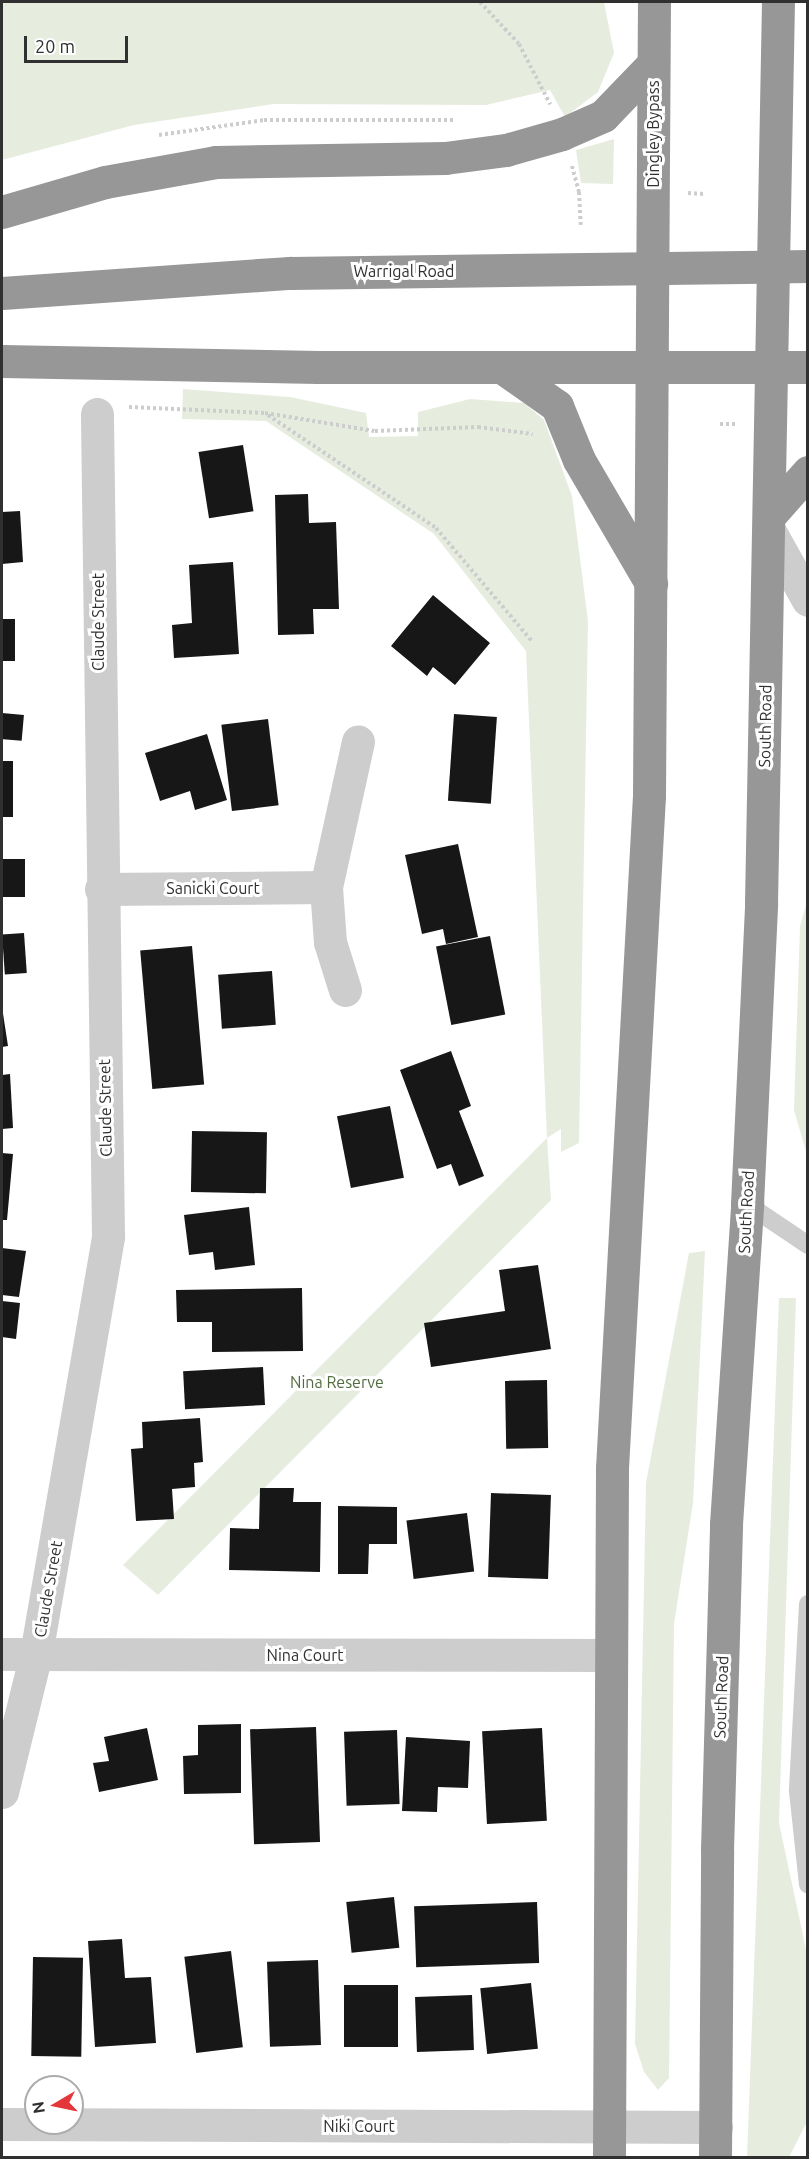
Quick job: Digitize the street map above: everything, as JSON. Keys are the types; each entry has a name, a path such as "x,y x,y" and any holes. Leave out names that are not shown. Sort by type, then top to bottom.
{"highway":[{"name":"Dingley Bypass","path":"652,267 654,2"},
{"path":"772,266 778,2"},
{"path":"2,212 105,182 216,162 445,158 506,150 562,134 603,116 653,64"},
{"name":"South Road","path":"716,2142 717,1850 726,1524 747,1204 761,903 772,266"},
{"name":"Warrigal Road","path":"2,293 290,273 807,266"},
{"path":"609,2142 608,1655 618,1317 639,1026 649,796 652,267"},
{"path":"2,361 503,368 807,367"},
{"path":"503,368 557,406 579,460 651,583"},
{"path":"769,523 807,472"}],"street":[{"name":"Claude Street","path":"2,1792 36,1654 108,1236 100,889 108,410"},
{"path":"769,523 807,600"},
{"path":"345,990 330,942 326,887 358,741"},
{"name":"Sanicki Court","path":"100,889 326,887"},
{"name":"Nina Court","path":"2,1654 608,1655"},
{"name":"Niki Court","path":"2,2124 609,2142 716,2142"}],"lane":[{"path":"747,1204 807,1245"},
{"path":"807,1604 798,1791 807,1884"}],"path":[{"path":"480,2 519,44 554,111"},
{"path":"570,159 579,192 581,225"},
{"path":"688,193 704,194"},
{"path":"108,410 266,413 375,431 478,427 537,435"},
{"path":"266,413 436,528 532,641"},
{"path":"720,424 735,424"}],"green space":[{"path":"2,2 604,2 614,53 598,92 565,117 550,90 486,105 274,104 134,125 2,160"},
{"path":"614,139 613,184 581,183 576,150"},
{"path":"183,389 290,397 366,413 369,437 418,436 418,412 470,399 524,403 544,420 572,496 588,621 579,1143 561,1152 561,1129 547,1138 526,651 434,534 266,421 182,419"},
{"path":"807,902 807,1155 794,1110 800,926"},
{"name":"Nina Reserve","path":"547,1138 551,1200 158,1595 123,1565"},
{"path":"705,1251 693,1503 674,1624 669,2078 658,2090 644,2072 635,2044 646,1483 689,1253"},
{"path":"779,1298 796,1298 779,1823 807,1954 808,2120 789,2157 747,2158"}],"building":[{"path":"243,445 253,511 209,518 199,452"},
{"path":"308,494 309,523 336,522 339,609 313,609 314,634 278,635 275,495"},
{"path":"20,511 23,562 2,564 2,512"},
{"path":"233,562 239,654 174,658 172,625 192,623 189,565"},
{"path":"433,595 490,643 455,685 433,667 427,676 391,646"},
{"path":"2,619 15,619 15,661 2,661"},
{"path":"2,713 24,715 22,741 2,739"},
{"path":"454,714 497,717 491,804 448,801"},
{"path":"268,719 279,805 232,811 221,725"},
{"path":"207,734 227,800 195,810 190,791 160,801 145,753"},
{"path":"2,761 13,761 13,817 2,817"},
{"path":"458,844 478,937 446,944 443,929 422,934 405,855"},
{"path":"2,859 25,859 25,897 2,897"},
{"path":"24,933 27,973 5,974 2,935"},
{"path":"490,936 505,1015 451,1025 436,946"},
{"path":"192,946 204,1084 152,1089 140,951"},
{"path":"272,971 276,1025 222,1029 218,975"},
{"path":"2,1007 8,1046 2,1047"},
{"path":"451,1051 471,1106 459,1111 484,1176 459,1186 451,1164 437,1169 400,1070"},
{"path":"10,1074 13,1128 2,1129 2,1075"},
{"path":"390,1106 404,1178 351,1188 337,1116"},
{"path":"192,1131 267,1132 266,1193 191,1192"},
{"path":"2,1153 13,1154 7,1220 2,1220"},
{"path":"249,1207 255,1265 215,1270 213,1252 189,1255 184,1215"},
{"path":"2,1248 26,1251 19,1297 2,1295"},
{"path":"538,1265 551,1349 431,1367 424,1323 505,1311 499,1270"},
{"path":"302,1288 303,1351 212,1352 212,1322 177,1322 176,1290"},
{"path":"2,1301 20,1303 16,1339 2,1337"},
{"path":"263,1367 265,1405 185,1409 183,1371"},
{"path":"547,1380 548,1448 506,1449 505,1381"},
{"path":"200,1418 203,1462 194,1463 195,1487 172,1489 174,1519 136,1521 131,1449 143,1448 142,1422"},
{"path":"260,1488 294,1488 293,1502 321,1502 320,1572 229,1570 230,1528 259,1529"},
{"path":"491,1493 551,1495 548,1579 488,1577"},
{"path":"338,1506 397,1507 397,1544 369,1544 368,1574 338,1574"},
{"path":"467,1513 474,1572 414,1579 406,1520"},
{"path":"241,1724 241,1793 184,1794 183,1756 198,1755 198,1725"},
{"path":"316,1727 320,1842 254,1844 250,1729"},
{"path":"147,1728 158,1780 99,1792 93,1763 109,1761 104,1737"},
{"path":"542,1728 547,1821 487,1824 482,1731"},
{"path":"397,1730 400,1804 347,1806 344,1732"},
{"path":"406,1737 470,1741 468,1788 438,1787 437,1812 402,1811"},
{"path":"394,1897 399,1948 352,1953 346,1902"},
{"path":"537,1902 539,1963 416,1967 414,1906"},
{"path":"122,1939 125,1978 151,1977 156,2043 95,2047 88,1941"},
{"path":"231,1951 243,2047 196,2053 184,1957"},
{"path":"33,1957 83,1958 81,2057 31,2056"},
{"path":"318,1960 321,2045 270,2047 267,1962"},
{"path":"531,1983 538,2049 487,2054 480,1988"},
{"path":"344,1985 398,1985 398,2047 344,2047"},
{"path":"472,1995 474,2050 417,2052 415,1997"}]}
